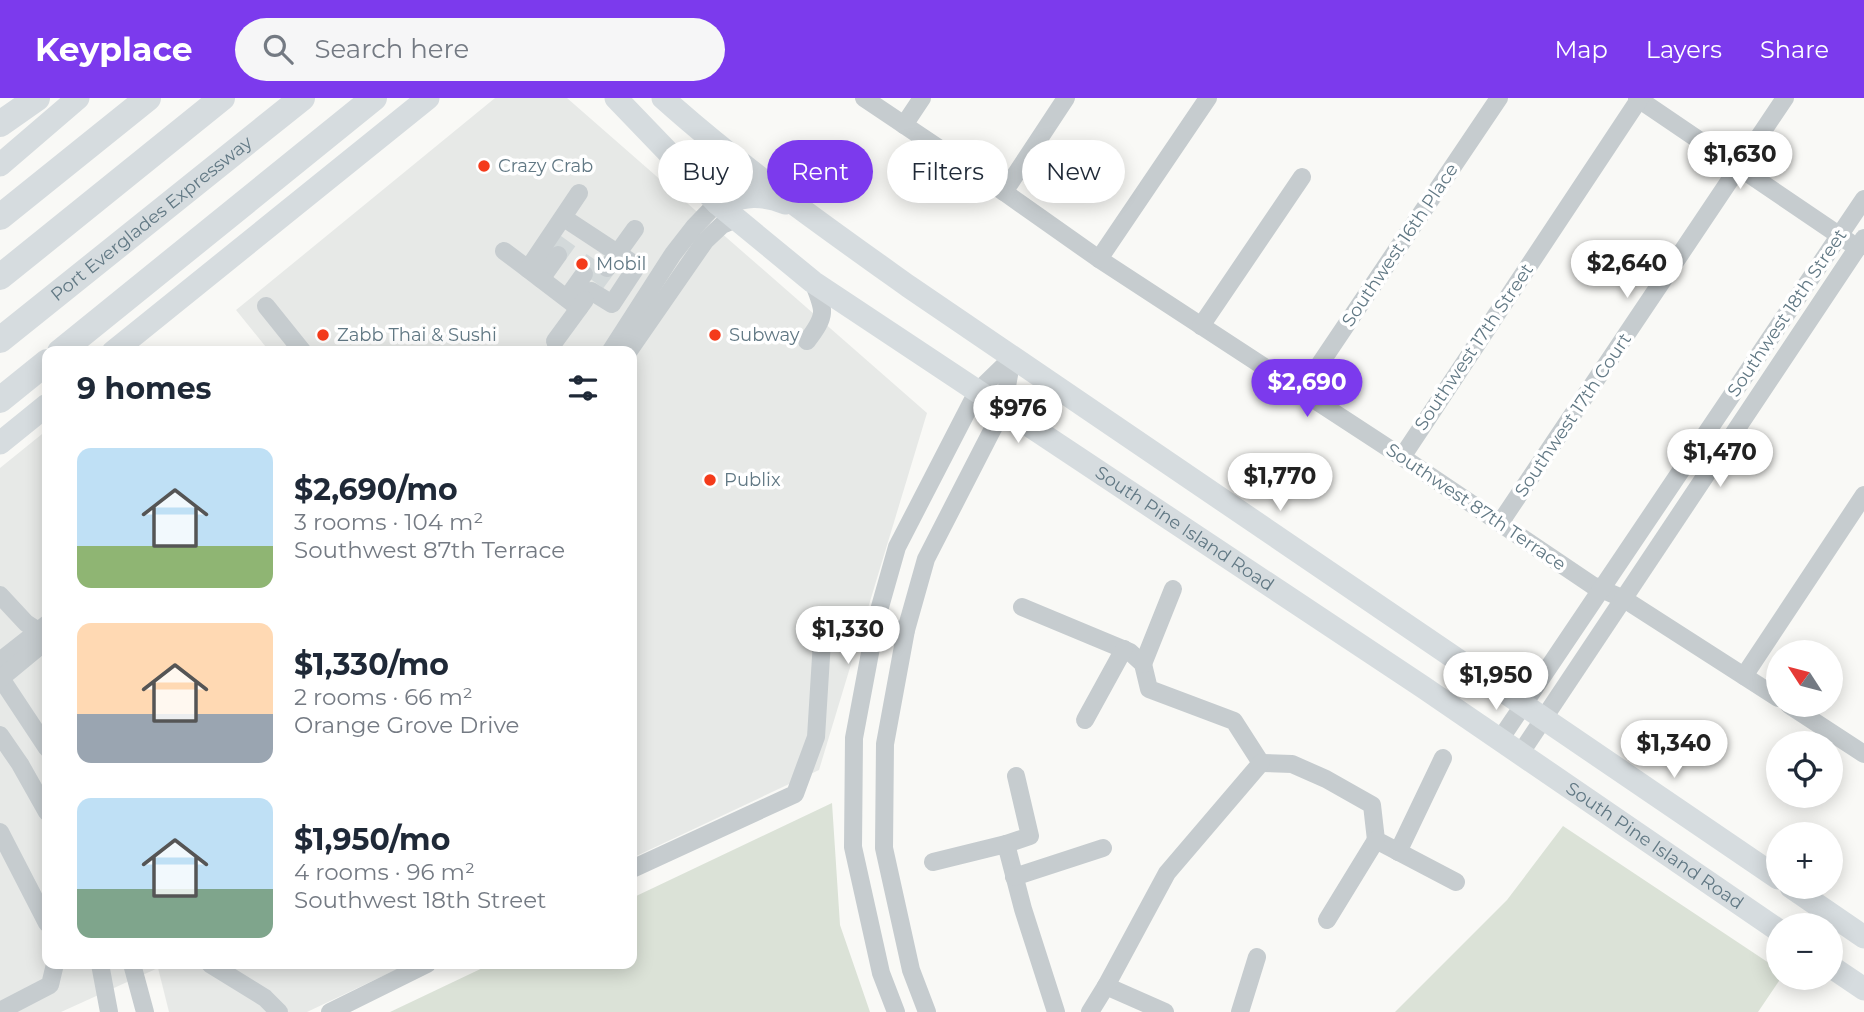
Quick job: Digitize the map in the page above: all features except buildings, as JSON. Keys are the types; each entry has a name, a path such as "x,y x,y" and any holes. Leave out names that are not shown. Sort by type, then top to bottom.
{"highway":[{"path":"0,124 37,98"},
{"path":"0,217 148,98"},
{"path":"0,277 222,98"},
{"name":"Port Everglades Expressway","path":"0,340 302,98"},
{"path":"67,346 374,98"},
{"path":"0,400 42,366"}],"main road":[{"path":"0,164 78,98"},
{"path":"120,346 428,98"},
{"name":"South Pine Island Road","path":"616,98 658,142"},
{"path":"663,98 691,124 799,209 1012,358 1766,870"},
{"path":"753,196 769,196 799,209"},
{"name":"South Pine Island Road","path":"717,203 813,282 1423,687 1766,922"},
{"path":"0,443 42,409"},
{"path":"1809,899 1864,937"},
{"path":"1843,975 1864,989"}],"street":[{"name":"Southwest 87th Terrace","path":"864,98 926,140"},
{"path":"904,125 922,98"},
{"path":"1008,186 1066,98"},
{"path":"1099,259 1208,98"},
{"name":"Southwest 16th Place","path":"1301,392 1499,98"},
{"path":"1639,98 1839,236 1862,246"},
{"name":"Southwest 17th Street","path":"1402,457 1639,98"},
{"name":"Southwest 17th Court","path":"1500,523 1786,98"},
{"path":"1201,326 1303,177"},
{"path":"535,274 567,235 579,193"},
{"name":"Southwest 87th Terrace","path":"1008,195 1099,259 1592,585 1623,599 1766,690"},
{"name":"Southwest 18th Street","path":"1499,741 1864,199"},
{"path":"614,346 673,254 717,203"},
{"path":"632,346 705,241 722,225 736,219"},
{"path":"555,341 573,303 599,268 635,229"},
{"path":"567,235 599,268"},
{"path":"535,274 567,235"},
{"name":"Southwest 18th Street","path":"1520,754 1862,246"},
{"path":"504,251 573,303"},
{"path":"807,341 822,314 823,303 813,282"},
{"path":"267,306 298,346"},
{"path":"897,1012 881,973 853,847 855,738 874,628 897,547 977,392 1012,358"},
{"path":"927,1012 911,970 884,848 886,736 906,629 926,559 1003,409 1012,358"},
{"path":"1744,676 1864,495"},
{"path":"1143,664 1173,589"},
{"path":"0,595 26,623 42,631"},
{"path":"1022,607 1130,652 1143,664 1149,689 1234,721 1261,763"},
{"path":"637,867 795,794 816,737 823,625 906,629"},
{"path":"0,661 42,633"},
{"path":"42,634 0,677 42,740"},
{"path":"1085,720 1124,649"},
{"path":"1810,718 1863,751"},
{"path":"0,735 42,803"},
{"path":"855,738 886,736"},
{"path":"1398,852 1443,758"},
{"path":"1261,763 1292,764 1326,779 1372,806 1377,840 1327,920"},
{"path":"1090,1012 1167,873 1261,763"},
{"path":"933,862 1030,836 1016,776"},
{"path":"0,832 42,913"},
{"path":"1377,840 1456,882"},
{"path":"1006,844 1056,1012"},
{"path":"1014,877 1103,848"},
{"path":"1240,1012 1257,957"},
{"path":"0,1011 50,985 54,969"},
{"path":"101,969 110,1012"},
{"path":"133,969 145,1012"},
{"path":"218,969 265,998 279,1012"},
{"path":"330,1012 417,969"},
{"path":"1106,986 1165,1012"}],"shaded area":[{"path":"495,98 567,98 658,178 658,203 687,203 927,413 819,770 637,856 637,346 265,346 236,310"},
{"path":"42,434 42,969 156,969 61,1012 0,1012 0,468"},
{"path":"832,803 840,925 870,1012 390,1012 480,969 637,969 637,896"},
{"path":"1563,826 1766,961 1766,990 1773,990 1758,1012 1395,1012 1507,900"},
{"path":"158,969 397,969 307,1012 169,1012"}],"tunnel":[{"path":"558,255 568,241"},
{"path":"584,274 594,259"},
{"path":"596,283 607,268"}],"place":[{"name":"Crazy Crab","path":"484,166"},
{"name":"Mobil","path":"582,264"},
{"name":"Zabb Thai & Sushi","path":"323,335"},
{"name":"Subway","path":"715,335"},
{"name":"Publix","path":"710,480"}]}
